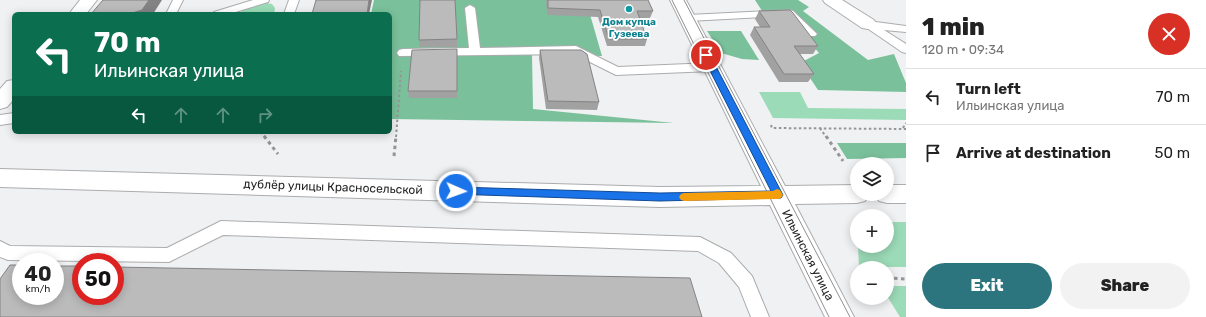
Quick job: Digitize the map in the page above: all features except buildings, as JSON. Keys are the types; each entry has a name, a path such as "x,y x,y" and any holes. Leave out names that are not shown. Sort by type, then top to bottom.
{"main road":[{"path":"79,12 89,0"},
{"name":"Ильинская улица","path":"678,0 840,317"},
{"path":"831,0 868,24"},
{"path":"0,102 12,88"},
{"name":"дублёр улицы Красносельской","path":"0,178 660,197 850,194"},
{"path":"894,194 906,194"}],"lane":[{"path":"172,12 178,0"},
{"path":"225,12 264,0"},
{"path":"290,12 294,0"},
{"path":"470,8 474,52"},
{"path":"688,18 789,14 811,34"},
{"path":"868,24 906,29"},
{"path":"868,24 906,49"},
{"path":"403,53 576,50 616,70 712,67"},
{"path":"0,120 12,118"},
{"path":"0,248 8,253 168,255 221,228 700,244 725,258 746,282 760,317"}],"path":[{"path":"394,156 403,53"},
{"path":"772,128 904,128 906,123"},
{"path":"820,127 842,161"},
{"path":"263,134 278,154"},
{"path":"894,278 906,279"}],"green space":[{"path":"374,0 552,0 587,4 602,56 532,55 533,109 674,123 392,119 392,12 371,12"},
{"path":"755,0 798,0 809,7 803,11 868,60 894,54 906,83 906,92 818,90 800,63 819,53 787,16 764,14"},
{"path":"262,2 272,4 275,8 274,12 240,12"},
{"path":"707,31 741,31 759,60 742,59 721,53"},
{"path":"759,92 800,92 808,108 906,109 906,120 773,118"},
{"path":"837,143 906,143 906,158 850,157 850,159 847,159"},
{"path":"894,222 906,222 906,267 894,267 894,261 859,261 858,253 894,253"},
{"path":"894,286 906,286 906,317 900,317 893,305 894,305"}],"tram line":[{"path":"672,0 829,317"},
{"path":"684,0 850,317"}],"slow traffic":[{"path":"684,197 778,195 777,193"}],"place":[{"name":"Дом купца Гузеева","path":"629,9"}],"route":[{"path":"456,191 660,197 778,195 706,55"}]}
